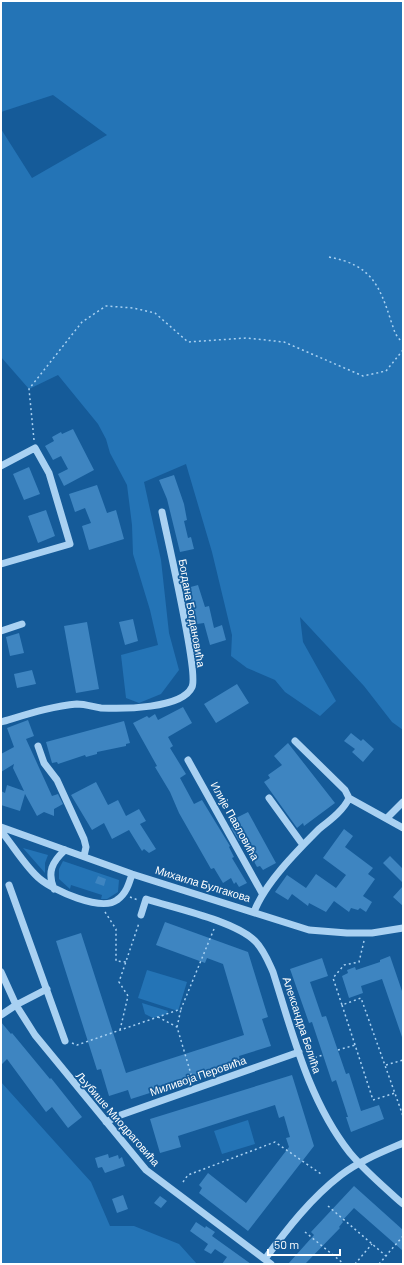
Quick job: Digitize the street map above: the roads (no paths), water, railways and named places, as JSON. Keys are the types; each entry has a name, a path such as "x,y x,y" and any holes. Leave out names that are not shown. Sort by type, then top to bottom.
{"street":[{"path":"1,466 35,448 49,473 70,544 1,564"},
{"name":"Богдана Богдановића","path":"1,722 34,713 78,704 100,708 137,708 170,702 188,694 193,686 190,653 162,512"},
{"path":"1,631 22,624"},
{"path":"295,741 345,790 349,798 403,828"},
{"path":"38,746 44,763 57,780 84,838 86,846 84,856"},
{"name":"Илије Павловића","path":"188,760 262,893"},
{"path":"269,798 303,845"},
{"path":"254,912 262,893 303,845 343,807 349,798"},
{"path":"387,818 403,802"},
{"name":"Михаила Булгакова","path":"1,827 132,874 309,930 366,933 403,928"},
{"path":"1,831 38,878 54,889 91,902 110,904 117,901 124,893 132,874"},
{"path":"54,889 50,880 51,869 55,859 65,850"},
{"path":"9,885 65,1041"},
{"name":"Александра Белића","path":"141,915 146,899 217,921 249,936 265,954 273,972 302,1062 313,1091 330,1123 359,1164 403,1204"},
{"name":"Љубише Миодраговића","path":"1,972 16,1005 49,1054 153,1176 268,1262"},
{"path":"1,1015 16,1005 47,989"},
{"name":"Миливоја Перовића","path":"106,1122 299,1052"},
{"path":"268,1262 299,1215 340,1175 359,1164 403,1143"}]}
